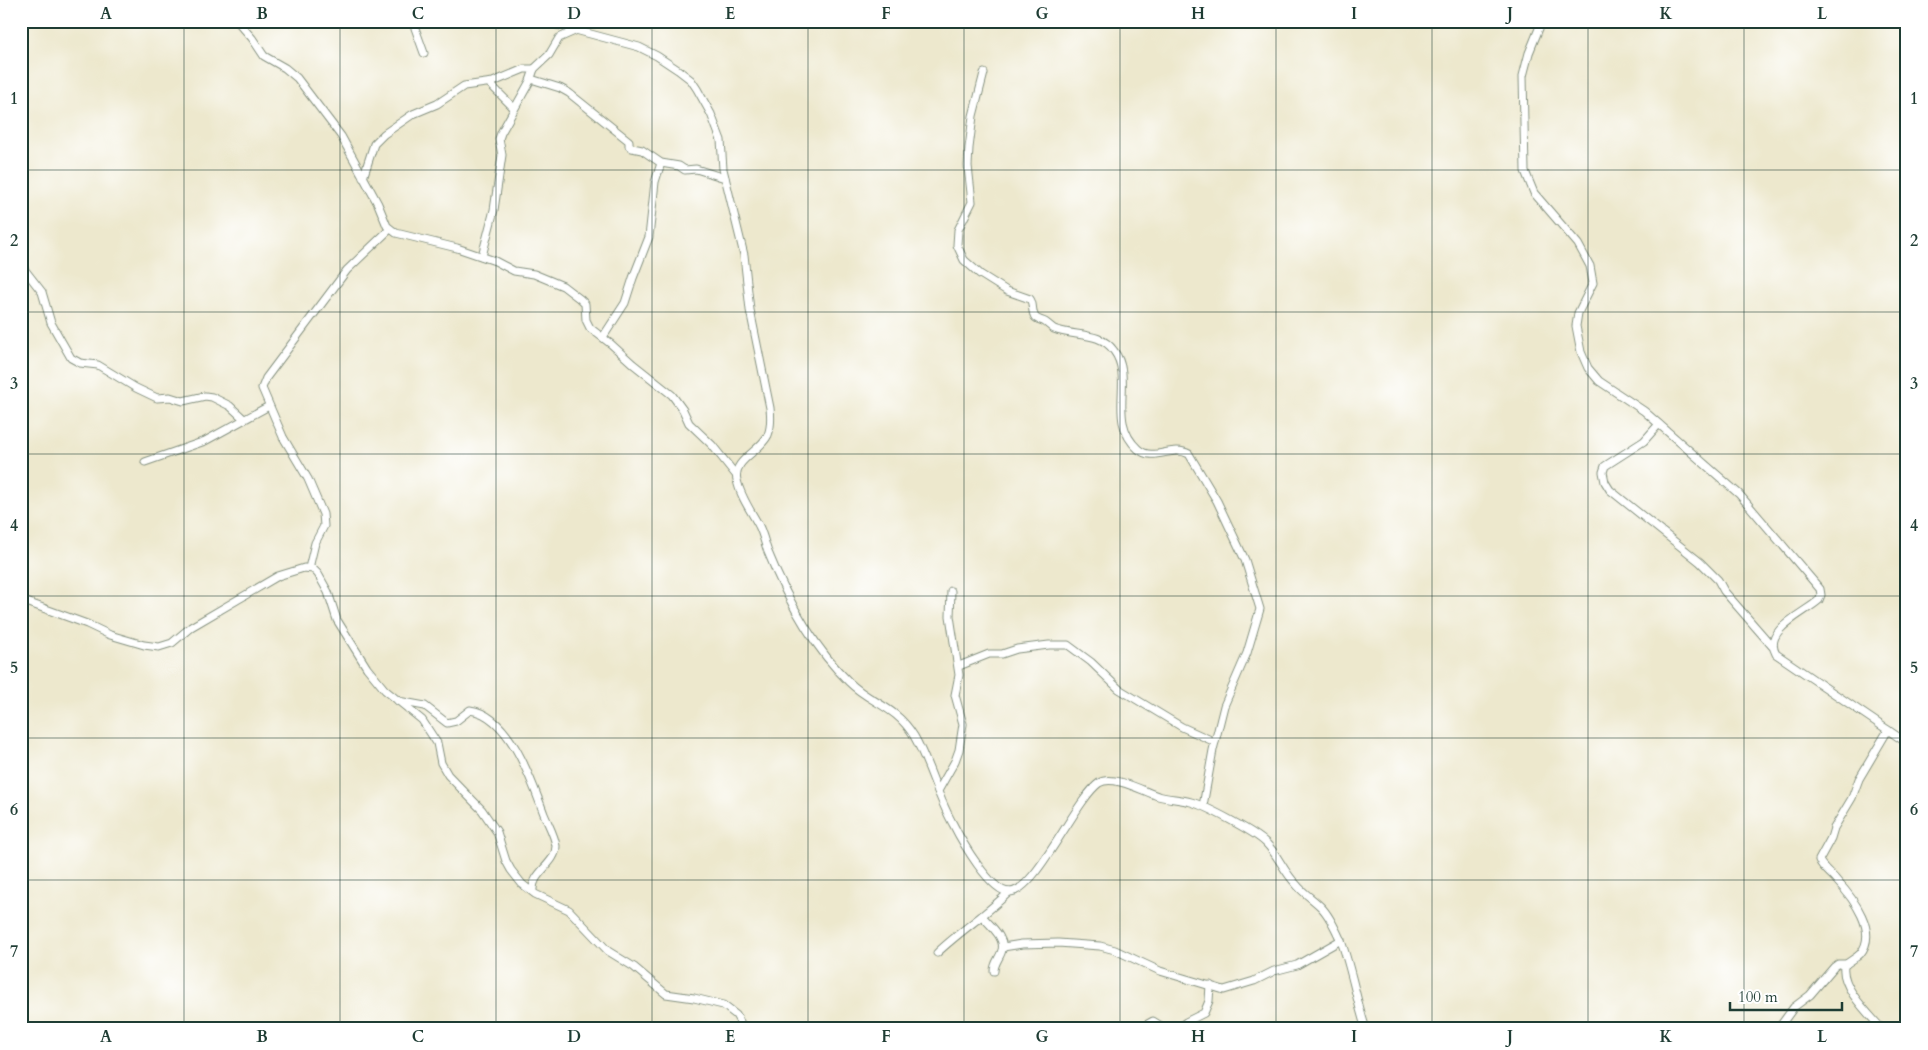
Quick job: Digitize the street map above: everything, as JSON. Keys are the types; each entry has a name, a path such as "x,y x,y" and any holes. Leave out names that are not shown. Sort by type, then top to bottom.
{"street":[{"path":"237,21 264,56 290,71 341,136 389,230 482,256 514,271 534,274 563,286 583,301 586,308 588,326 672,395 683,410 689,423 712,445 736,475 739,488 759,527 798,616 848,681 886,706 902,720 921,750 952,824 985,874 998,887 1009,892"},
{"path":"414,21 414,28 424,53"},
{"path":"542,21 639,47 666,62 691,80 711,114 719,133 725,178 744,255 750,310 770,408 770,427 766,439 739,466 736,475"},
{"path":"1542,21 1529,53 1523,76 1525,171 1534,193 1578,244 1590,266 1593,283 1578,313 1576,326 1581,352 1588,368 1599,380 1644,411 1739,494 1820,589 1820,598 1783,626 1773,638 1772,646"},
{"path":"482,256 494,210 502,155 499,139 531,79 534,69 549,55 559,38 577,30"},
{"path":"363,178 372,148 384,134 413,114 437,104 457,89 467,85 489,83 524,68 534,69"},
{"path":"984,73 973,116 969,148 968,166 972,202 957,235 957,245 962,256 967,264 993,283 1007,291 1030,298 1034,316 1053,328 1098,338 1110,346 1121,365 1121,412 1125,429 1130,438 1136,447 1147,454 1154,455 1181,450 1189,454 1217,501 1249,569 1259,602 1260,615 1247,653 1224,706 1203,806"},
{"path":"531,79 560,88 569,93 629,141 630,147 642,150 661,163 678,166 685,170 696,169 725,178"},
{"path":"489,83 514,108"},
{"path":"603,337 625,304 649,237 655,182 661,163"},
{"path":"309,568 315,543 324,526 323,514 308,479 292,452 262,388 266,378 342,276 389,230"},
{"path":"21,265 42,292 53,327 76,362 98,365 156,398 170,397 183,401 205,396 212,397 230,406 244,419"},
{"path":"146,462 193,446 269,406"},
{"path":"1659,424 1644,440 1607,464 1603,472 1604,482 1610,490 1700,562 1718,580 1724,591 1781,659 1800,669 1907,743"},
{"path":"21,600 115,637 159,648 172,643 191,627 278,576 309,568 316,571 328,592 337,620 367,668 380,684 422,720 436,743 443,768 490,821 497,832 506,861 522,884 533,892 569,910 608,951 634,967 666,994 724,1005 736,1015 744,1029"},
{"path":"938,791 955,761 963,724 955,695 959,666 950,616 951,591"},
{"path":"959,666 989,654 1002,654 1017,649 1049,644 1068,645 1091,662 1108,680 1126,694 1182,727 1215,742"},
{"path":"398,701 424,706 440,719 449,723 470,710 474,710 502,728 537,793 556,845 550,860 534,881 533,892"},
{"path":"1882,1029 1854,996 1843,970 1846,964 1860,954 1866,943 1864,921 1851,898 1819,860 1831,838 1834,828 1852,798 1859,779 1888,730"},
{"path":"937,953 1009,892 1013,892 1023,885 1062,835 1084,799 1102,781 1114,780 1169,799 1203,806 1266,843 1294,882 1326,913 1341,940 1366,1029"},
{"path":"982,916 1002,942 1003,947 994,966 994,971"},
{"path":"1003,947 1058,942 1095,945 1115,950 1175,976 1224,990 1236,988 1274,972 1297,965 1341,940"},
{"path":"1778,1029 1794,1007 1810,996 1834,967 1838,964 1846,964"},
{"path":"1176,1029 1204,1013 1209,1001 1210,985"},
{"path":"1144,1026 1153,1021 1166,1029"}]}
